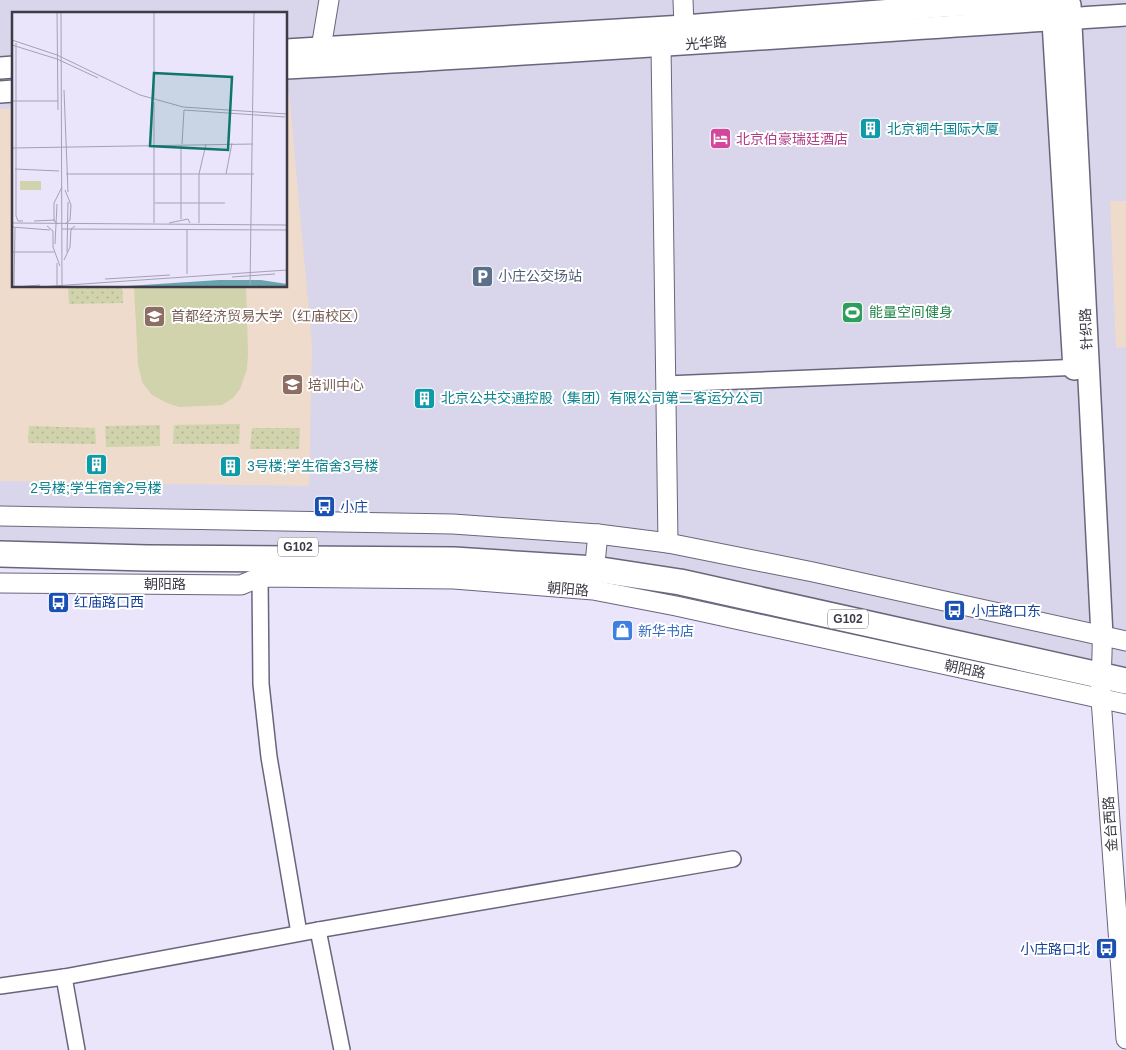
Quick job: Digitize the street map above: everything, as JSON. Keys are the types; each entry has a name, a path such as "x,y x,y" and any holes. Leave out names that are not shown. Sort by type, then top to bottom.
{"highway":[{"name":"朝阳路","path":"0,539 240,546 682,565 1102,660 1126,681"},
{"name":"朝阳路","path":"0,554 175,558 595,562"}],"main road":[{"name":"光华路","path":"288,50 321,57 661,46 1060,6"},
{"name":"光华路","path":"288,67 321,57 684,26 926,8 1060,6 1126,15"},
{"name":"针织路","path":"1060,6 1081,367 1102,660"}],"street":[{"path":"321,57 329,0"},
{"path":"683,0 684,26"},
{"path":"661,46 668,543"},
{"path":"666,384 1081,367"},
{"name":"朝阳路","path":"0,516 453,524 595,562 676,606 1102,660 1126,641"},
{"name":"朝阳路","path":"0,583 241,585 260,577 454,579 595,562 668,543 813,572 1102,660 1126,704"},
{"path":"260,577 261,684 269,757 299,933"},
{"name":"金台西路","path":"1102,660 1126,1040"},
{"path":"0,986 64,977 299,933 733,859"},
{"path":"318,930 342,1050"},
{"path":"64,977 77,1050"}],"shaded area":[{"path":"0,0 1126,0 1126,685 659,572 0,545"},
{"name":"首都经济贸易大学（红庙校区）","path":"288,92 312,345 309,486 0,481 0,109 12,108 12,288 288,288"},
{"path":"1110,201 1126,201 1126,347 1116,348"}],"green space":[{"path":"68,288 122,288 123,303 69,304"},
{"path":"134,288 246,288 247,369 240,389 233,398 222,405 179,407 167,403 152,395 142,382 138,364"},
{"path":"240,424 239,444 173,444 174,425"},
{"path":"160,425 160,446 106,447 105,426"},
{"path":"29,426 95,428 96,444 28,443"},
{"path":"252,428 300,428 299,449 250,449"}],"place":[{"name":"北京铜牛国际大厦","path":"871,129"},
{"name":"北京伯豪瑞廷酒店","path":"720,139"},
{"name":"小庄公交场站","path":"482,276"},
{"name":"能量空间健身","path":"853,312"},
{"name":"首都经济贸易大学（红庙校区）","path":"155,316"},
{"name":"培训中心","path":"292,385"},
{"name":"北京公共交通控股（集团）有限公司第二客运分公司","path":"425,398"},
{"name":"2号楼;学生宿舍2号楼","path":"96,465"},
{"name":"3号楼;学生宿舍3号楼","path":"231,466"},
{"name":"小庄","path":"324,507"},
{"name":"红庙路口西","path":"58,602"},
{"name":"小庄路口东","path":"955,611"},
{"name":"新华书店","path":"622,631"},
{"name":"小庄路口北","path":"1106,949"}]}
